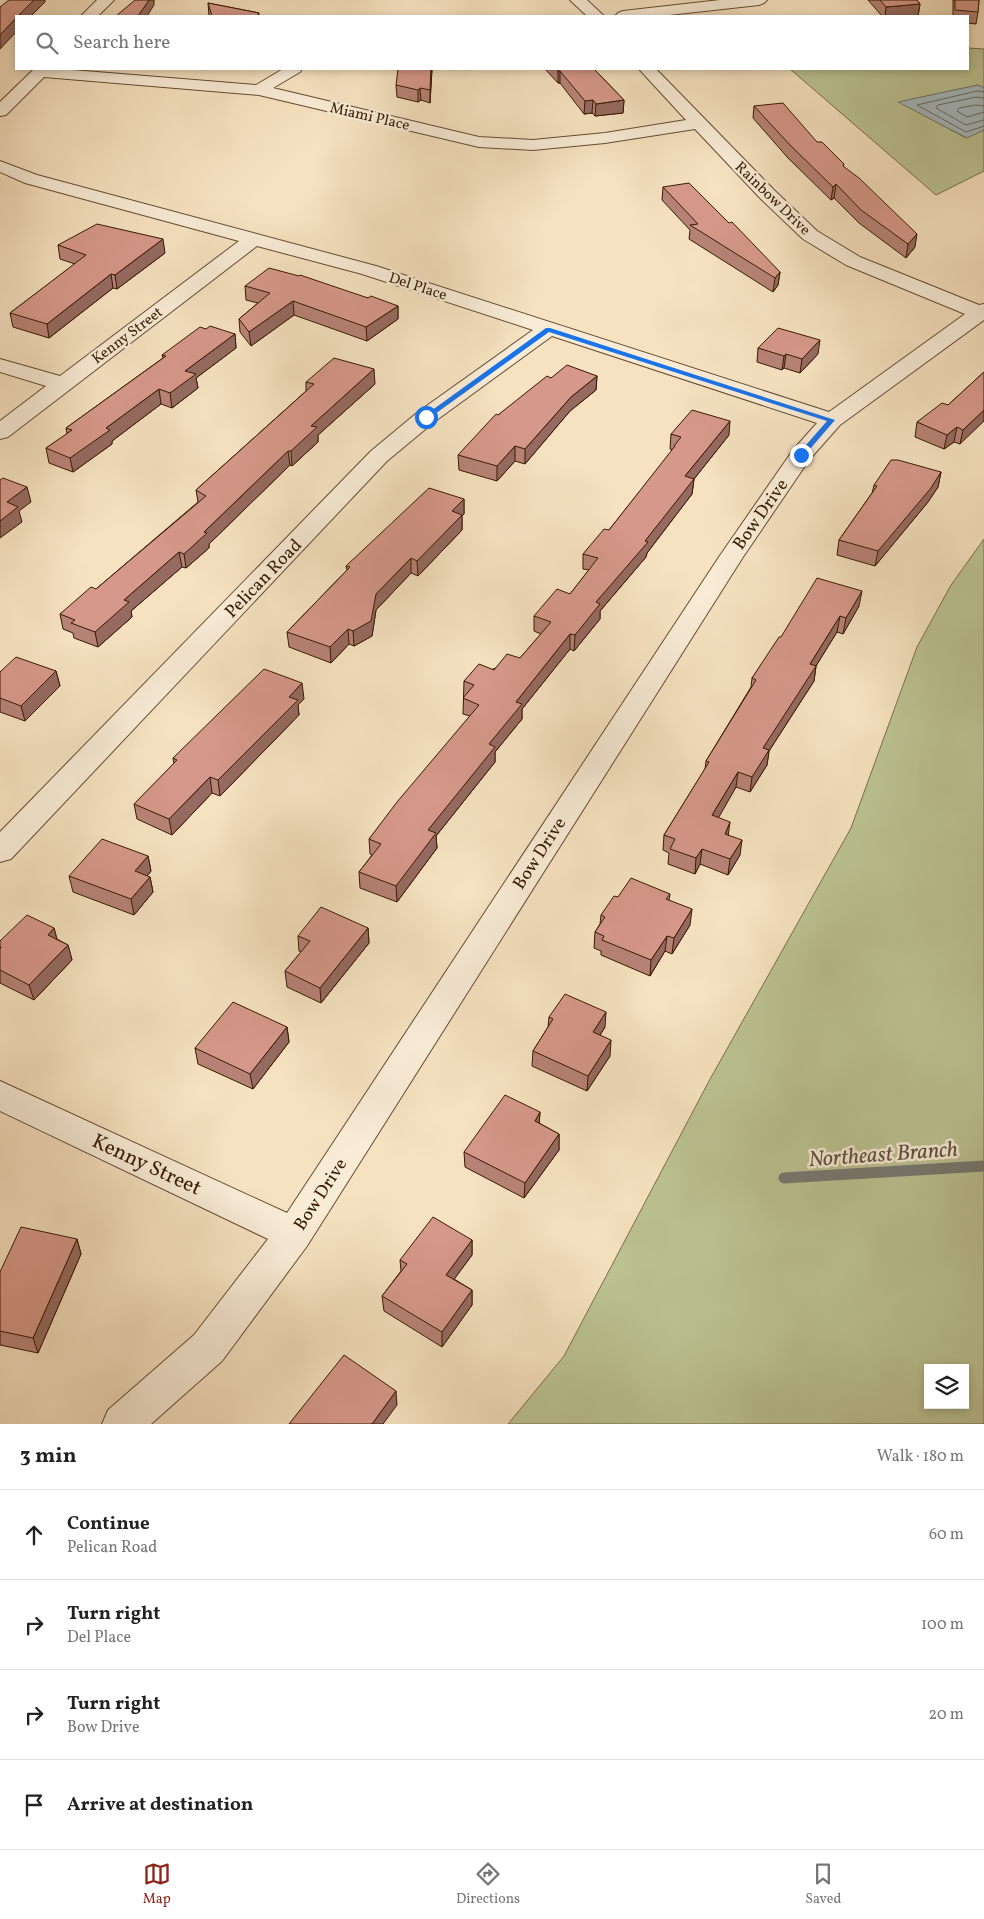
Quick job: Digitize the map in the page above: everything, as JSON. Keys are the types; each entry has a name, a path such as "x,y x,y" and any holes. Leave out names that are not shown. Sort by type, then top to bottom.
{"street":[{"path":"90,15 106,0"},
{"path":"578,0 595,15"},
{"path":"632,15 759,0"},
{"path":"0,111 41,70"},
{"name":"Miami Place","path":"41,70 259,90 479,142 533,145 605,138 698,123"},
{"path":"259,90 292,70"},
{"name":"Rainbow Drive","path":"648,70 767,194 810,234 853,262 982,312"},
{"name":"Del Place","path":"0,166 31,179 369,270 832,420"},
{"name":"Kenny Street","path":"0,432 254,239"},
{"name":"Bow Drive","path":"122,1424 208,1348 294,1234 731,557 801,455 832,420 982,312"},
{"name":"Pelican Road","path":"0,851 378,456 426,417 548,329"},
{"path":"0,365 62,384"},
{"name":"Kenny Street","path":"0,1095 294,1234"}],"green space":[{"path":"969,48 984,49 984,88 978,85 899,102 966,138 984,130 984,171 936,195 791,70 969,70"},
{"path":"984,539 984,1424 508,1424 564,1356 709,1081 851,828 917,647 951,585"}],"water":[{"path":"978,85 984,88 984,130 967,138 898,102"}],"building":[{"path":"9,0 34,0 19,15 15,15 15,19 0,35 0,7"},
{"path":"135,0 149,0 139,15 117,15"},
{"path":"880,0 917,0 920,4 886,7"},
{"path":"955,0 979,0 978,12 955,10"},
{"path":"208,3 259,13 258,15 212,15"},
{"path":"398,70 431,70 430,90 420,88 418,90 396,85"},
{"path":"595,70 624,100 596,104 593,100 585,101 558,71"},
{"path":"783,103 817,142 822,142 844,164 843,166 859,178 917,234 908,244 861,210 836,184 833,187 754,106"},
{"path":"689,183 729,223 732,222 780,272 775,278 690,225 698,224 663,187"},
{"path":"97,224 163,239 115,275 111,274 47,324 10,313 86,255 58,245"},
{"path":"269,268 300,275 398,306 366,327 293,301 249,332 239,319 270,293 245,286"},
{"path":"210,326 235,334 185,371 196,374 170,393 159,389 106,428 110,430 70,458 46,448 72,430 66,428 166,356 162,355 200,327 206,329"},
{"path":"778,328 820,340 802,359 758,348"},
{"path":"334,358 374,369 311,426 317,427 291,451 288,451 204,532 207,533 184,554 179,552 124,600 129,602 95,632 71,623 75,620 60,614 91,587 96,589 206,496 196,490 314,384 306,382"},
{"path":"567,365 597,376 571,397 525,449 515,446 497,466 458,455 496,414 498,415 547,376 551,378"},
{"path":"984,372 984,410 963,430 957,427 947,435 917,422 942,403 948,405"},
{"path":"692,410 730,421 685,476 694,479 645,541 648,542 596,602 600,604 575,635 570,634 516,702 522,704 489,744 495,747 428,830 436,833 396,886 359,872 381,844 369,839 397,802 479,705 463,698 474,685 464,681 479,664 494,670 507,654 520,658 551,622 534,616 557,589 570,594 598,558 583,554 604,529 609,530 675,446 681,437 671,434"},
{"path":"891,460 898,460 941,472 931,488 878,551 839,540 877,486 874,485"},
{"path":"3,478 27,487 7,502 18,507 0,521 0,480"},
{"path":"429,488 464,499 452,511 462,515 417,561 411,558 376,594 371,621 353,631 348,629 330,647 287,632 350,567 346,566"},
{"path":"817,578 862,591 846,618 840,616 810,664 816,666 763,748 769,750 752,777 738,772 712,815 730,822 725,834 742,840 730,859 702,849 696,858 670,849 675,839 664,835 709,762 706,761 756,680 752,678 779,637 781,637"},
{"path":"16,657 56,671 21,706 0,698 0,672"},
{"path":"264,669 302,683 289,697 298,700 218,780 210,777 169,819 134,804 177,760 173,758"},
{"path":"102,839 148,856 135,871 150,877 131,899 69,876"},
{"path":"631,878 670,894 666,899 692,909 674,938 667,936 651,960 602,940 604,936 595,932 605,917 601,915 614,896 618,897"},
{"path":"321,907 368,928 320,988 285,971 310,941 298,936"},
{"path":"27,915 54,928 48,935 68,945 29,985 0,970 0,941"},
{"path":"565,994 606,1012 593,1032 611,1040 588,1076 533,1051 553,1019 549,1017"},
{"path":"233,1002 287,1027 250,1074 195,1048"},
{"path":"505,1095 540,1112 535,1121 559,1134 525,1183 464,1152"},
{"path":"433,1217 472,1240 446,1275 472,1290 442,1332 382,1296 407,1264 400,1260"},
{"path":"21,1227 77,1239 33,1338 0,1331 0,1272"},
{"path":"344,1355 396,1391 372,1424 289,1424"}],"waterway":[{"name":"Northeast Branch","path":"784,1178 984,1166"}],"route":[{"path":"426,417 548,329 832,420 801,455"}]}
